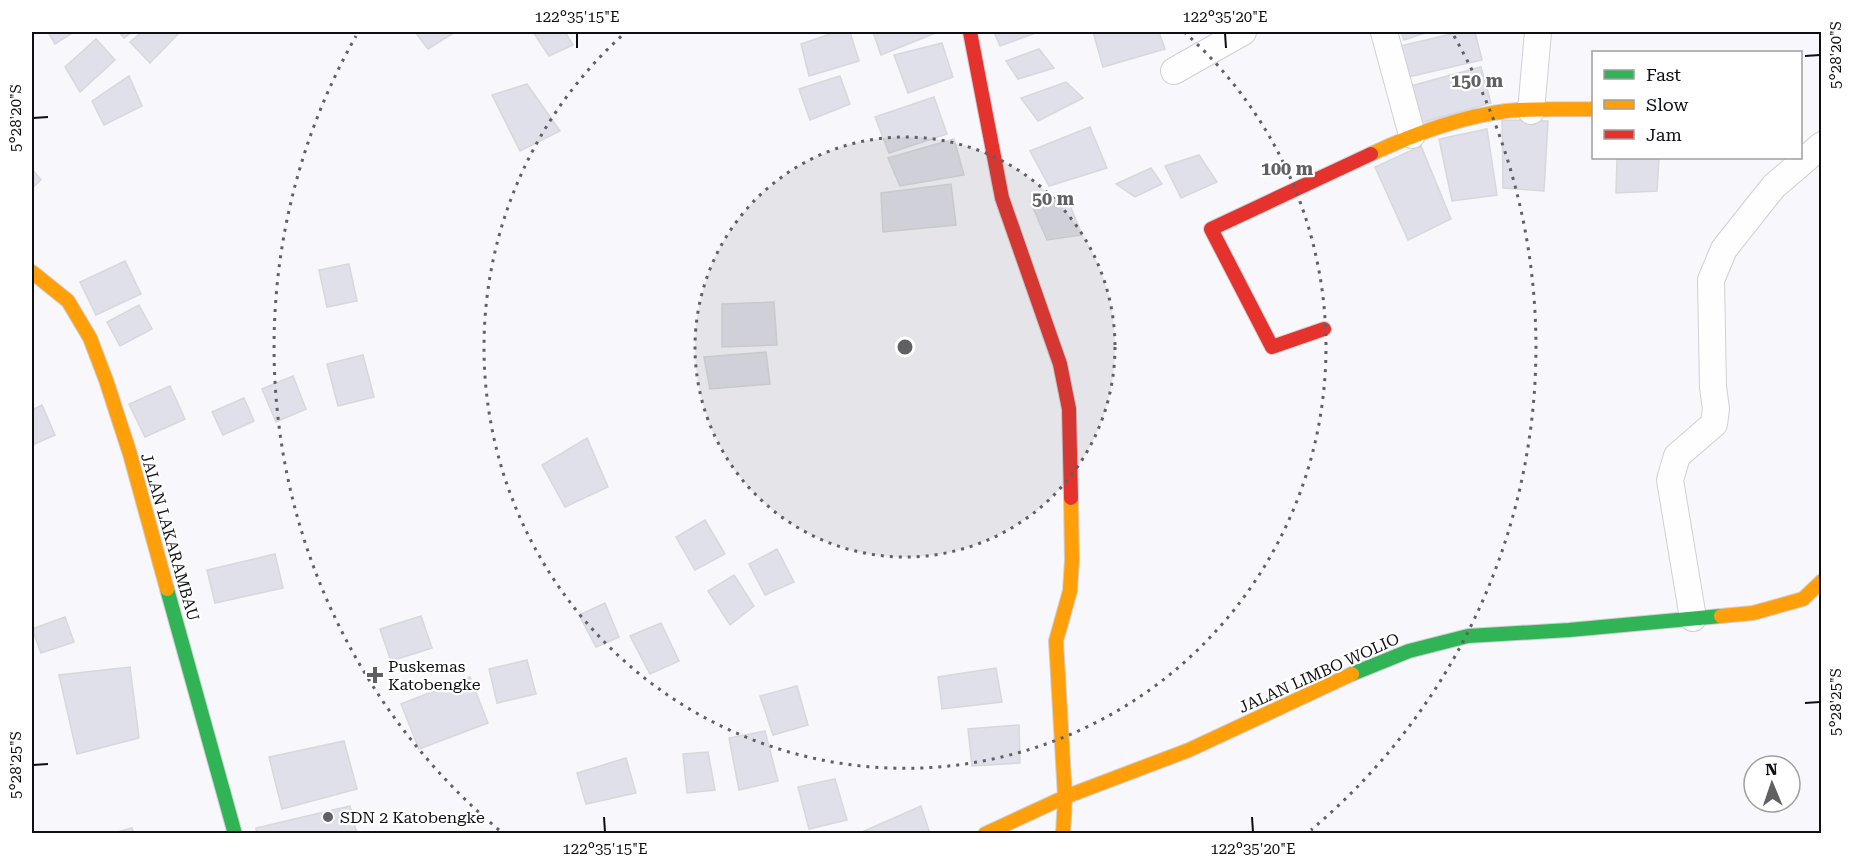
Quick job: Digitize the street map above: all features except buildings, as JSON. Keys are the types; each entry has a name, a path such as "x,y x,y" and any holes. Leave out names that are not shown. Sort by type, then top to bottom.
{"street":[{"path":"970,32 1002,198 1060,363 1069,409 1072,560 1070,591 1056,641 1065,797 1063,834"},
{"path":"1174,71 1243,32"},
{"path":"1384,32 1413,135"},
{"path":"1531,111 1538,32"},
{"path":"1324,329 1272,347 1211,229 1413,135 1472,117 1508,111 1592,109"},
{"path":"1694,618 1670,480 1677,456 1714,424 1716,409 1713,387 1711,280 1724,249 1749,216 1774,186 1817,152"},
{"name":"JALAN LAKARAMBAU","path":"32,272 68,301 90,338 106,380 130,454 235,834"},
{"name":"JALAN LIMBO WOLIO","path":"985,834 1065,797 1189,750 1335,681 1410,651 1468,636 1569,630 1754,613 1803,599 1821,581"}],"traffic: fast":[{"path":"167,589 235,834"},
{"path":"1352,674 1409,651 1468,636 1569,630 1721,616"}],"traffic: slow":[{"path":"1371,154 1437,127 1471,117 1506,111 1592,109"},
{"path":"32,272 68,301 90,338 130,454 167,589"},
{"path":"1063,834 1065,797 1056,641 1070,591 1071,498"},
{"path":"1721,616 1753,613 1803,599 1822,581"},
{"path":"985,834 1065,797 1189,750 1352,674"}],"traffic: jam":[{"path":"970,32 1002,198 1060,364 1069,409 1071,498"},
{"path":"1324,329 1272,347 1211,229 1371,154"}],"place":[{"name":"Puskemas Katobengke","path":"375,675"},
{"name":"SDN 2 Katobengke","path":"328,817"}]}
